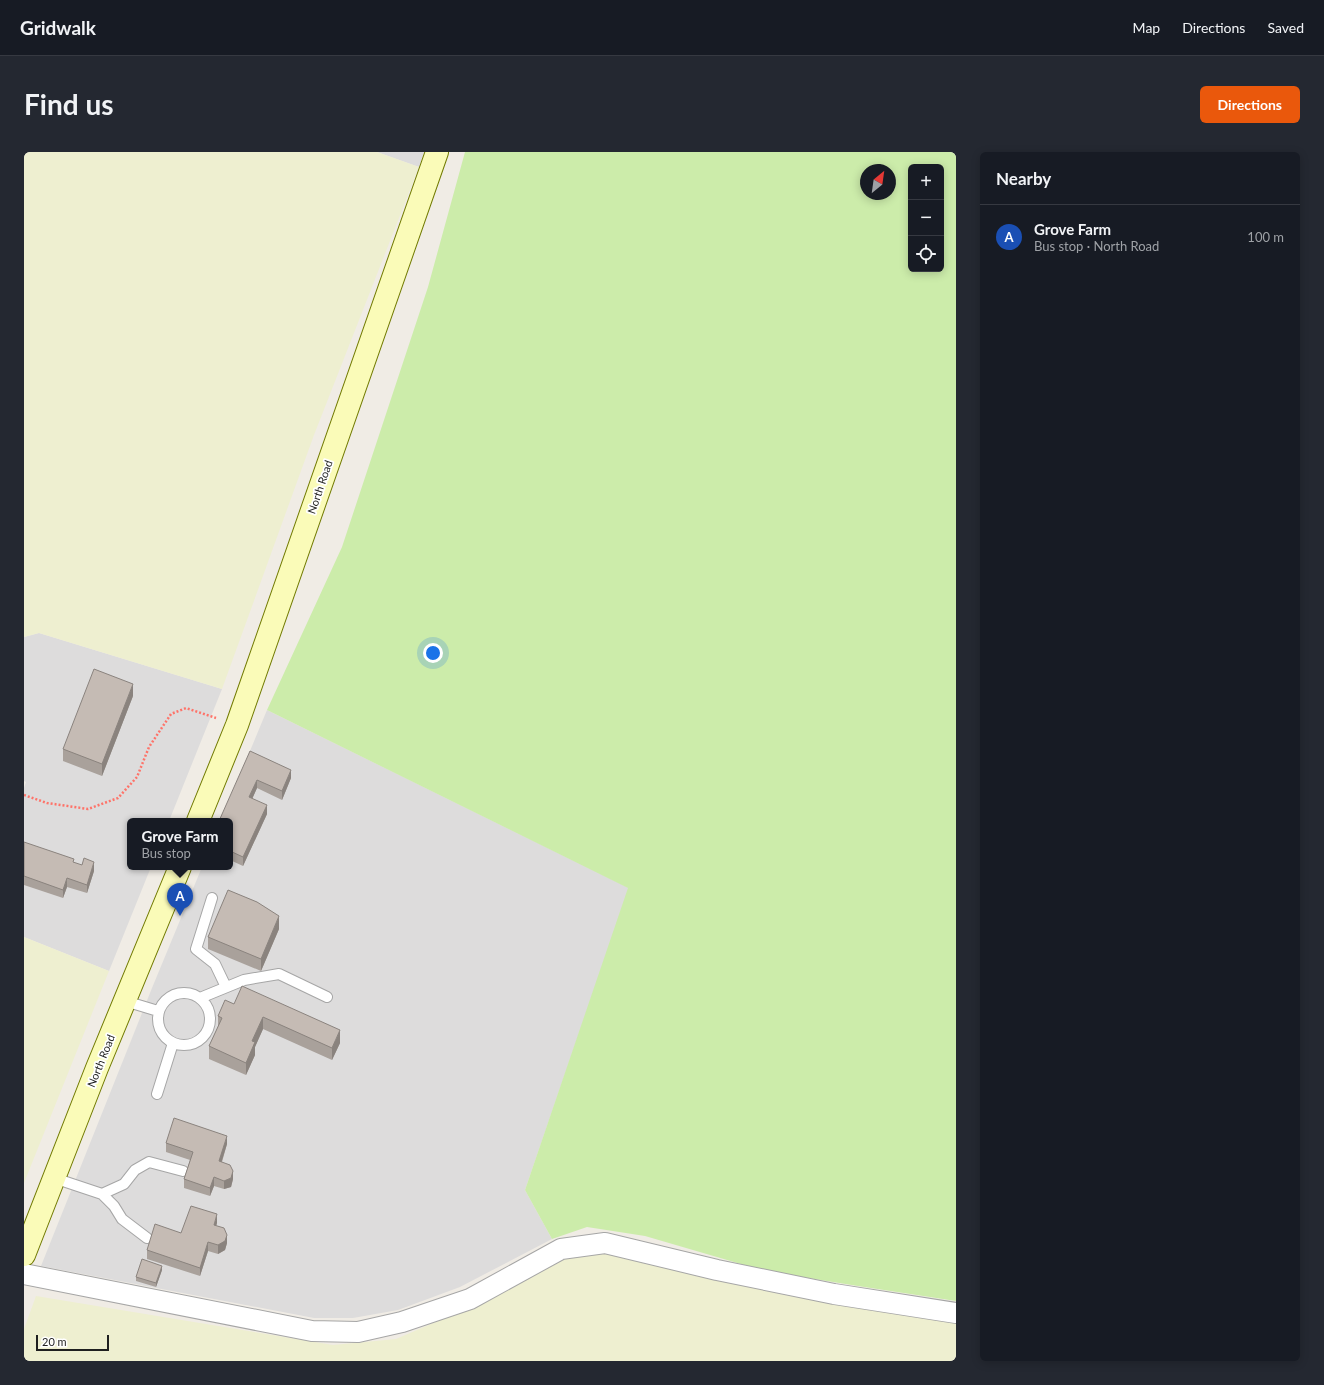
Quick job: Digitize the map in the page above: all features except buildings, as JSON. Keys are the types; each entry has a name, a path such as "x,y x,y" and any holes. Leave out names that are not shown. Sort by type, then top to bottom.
{"main road":[{"name":"North Road","path":"199,818 237,725 437,152"},
{"name":"North Road","path":"24,1255 97,1068 179,870"}],"street":[{"path":"24,1274 312,1331 358,1332 402,1322 470,1299 561,1249 605,1243 717,1270 834,1294 956,1313"}],"lane":[{"path":"212,898 196,949 215,964 226,987"},
{"path":"200,998 244,980 279,974 327,997"},
{"path":"188,993 200,998 206,1004 210,1013 210,1023 207,1032 200,1040 192,1044 182,1045 173,1043 165,1038 160,1030 157,1021 158,1011 165,1000 176,994 188,993"},
{"path":"125,1001 158,1011"},
{"path":"157,1094 173,1043"},
{"path":"102,1194 124,1184 135,1170 149,1162 183,1171"},
{"path":"54,1178 102,1194 114,1206 122,1219 147,1238"}],"path":[{"path":"24,795 47,804 88,810 118,798 137,777 149,747 171,714 186,708 237,725"}],"shaded area":[{"path":"377,152 424,152 419,167"},
{"path":"39,633 222,689 170,818 127,818 127,870 150,870 109,971 24,937 24,788 26,782 24,781 24,637"},
{"path":"267,710 629,888 525,1190 552,1239 460,1287 398,1310 353,1318 314,1318 41,1266 201,870 233,870 233,818 222,818"}],"green space":[{"path":"24,152 377,152 419,167 314,435 222,689 39,633 24,637"},
{"path":"465,152 956,152 956,1301 765,1271 645,1236 587,1227 552,1239 525,1190 628,888 267,710 342,547 428,287"},
{"path":"24,937 109,971 24,1183"},
{"path":"605,1252 686,1270 780,1294 956,1323 956,1361 24,1361 24,1329 36,1296 333,1345 396,1339 482,1302 561,1258"}],"place":[{"name":"Grove Farm","path":"180,916"}]}
